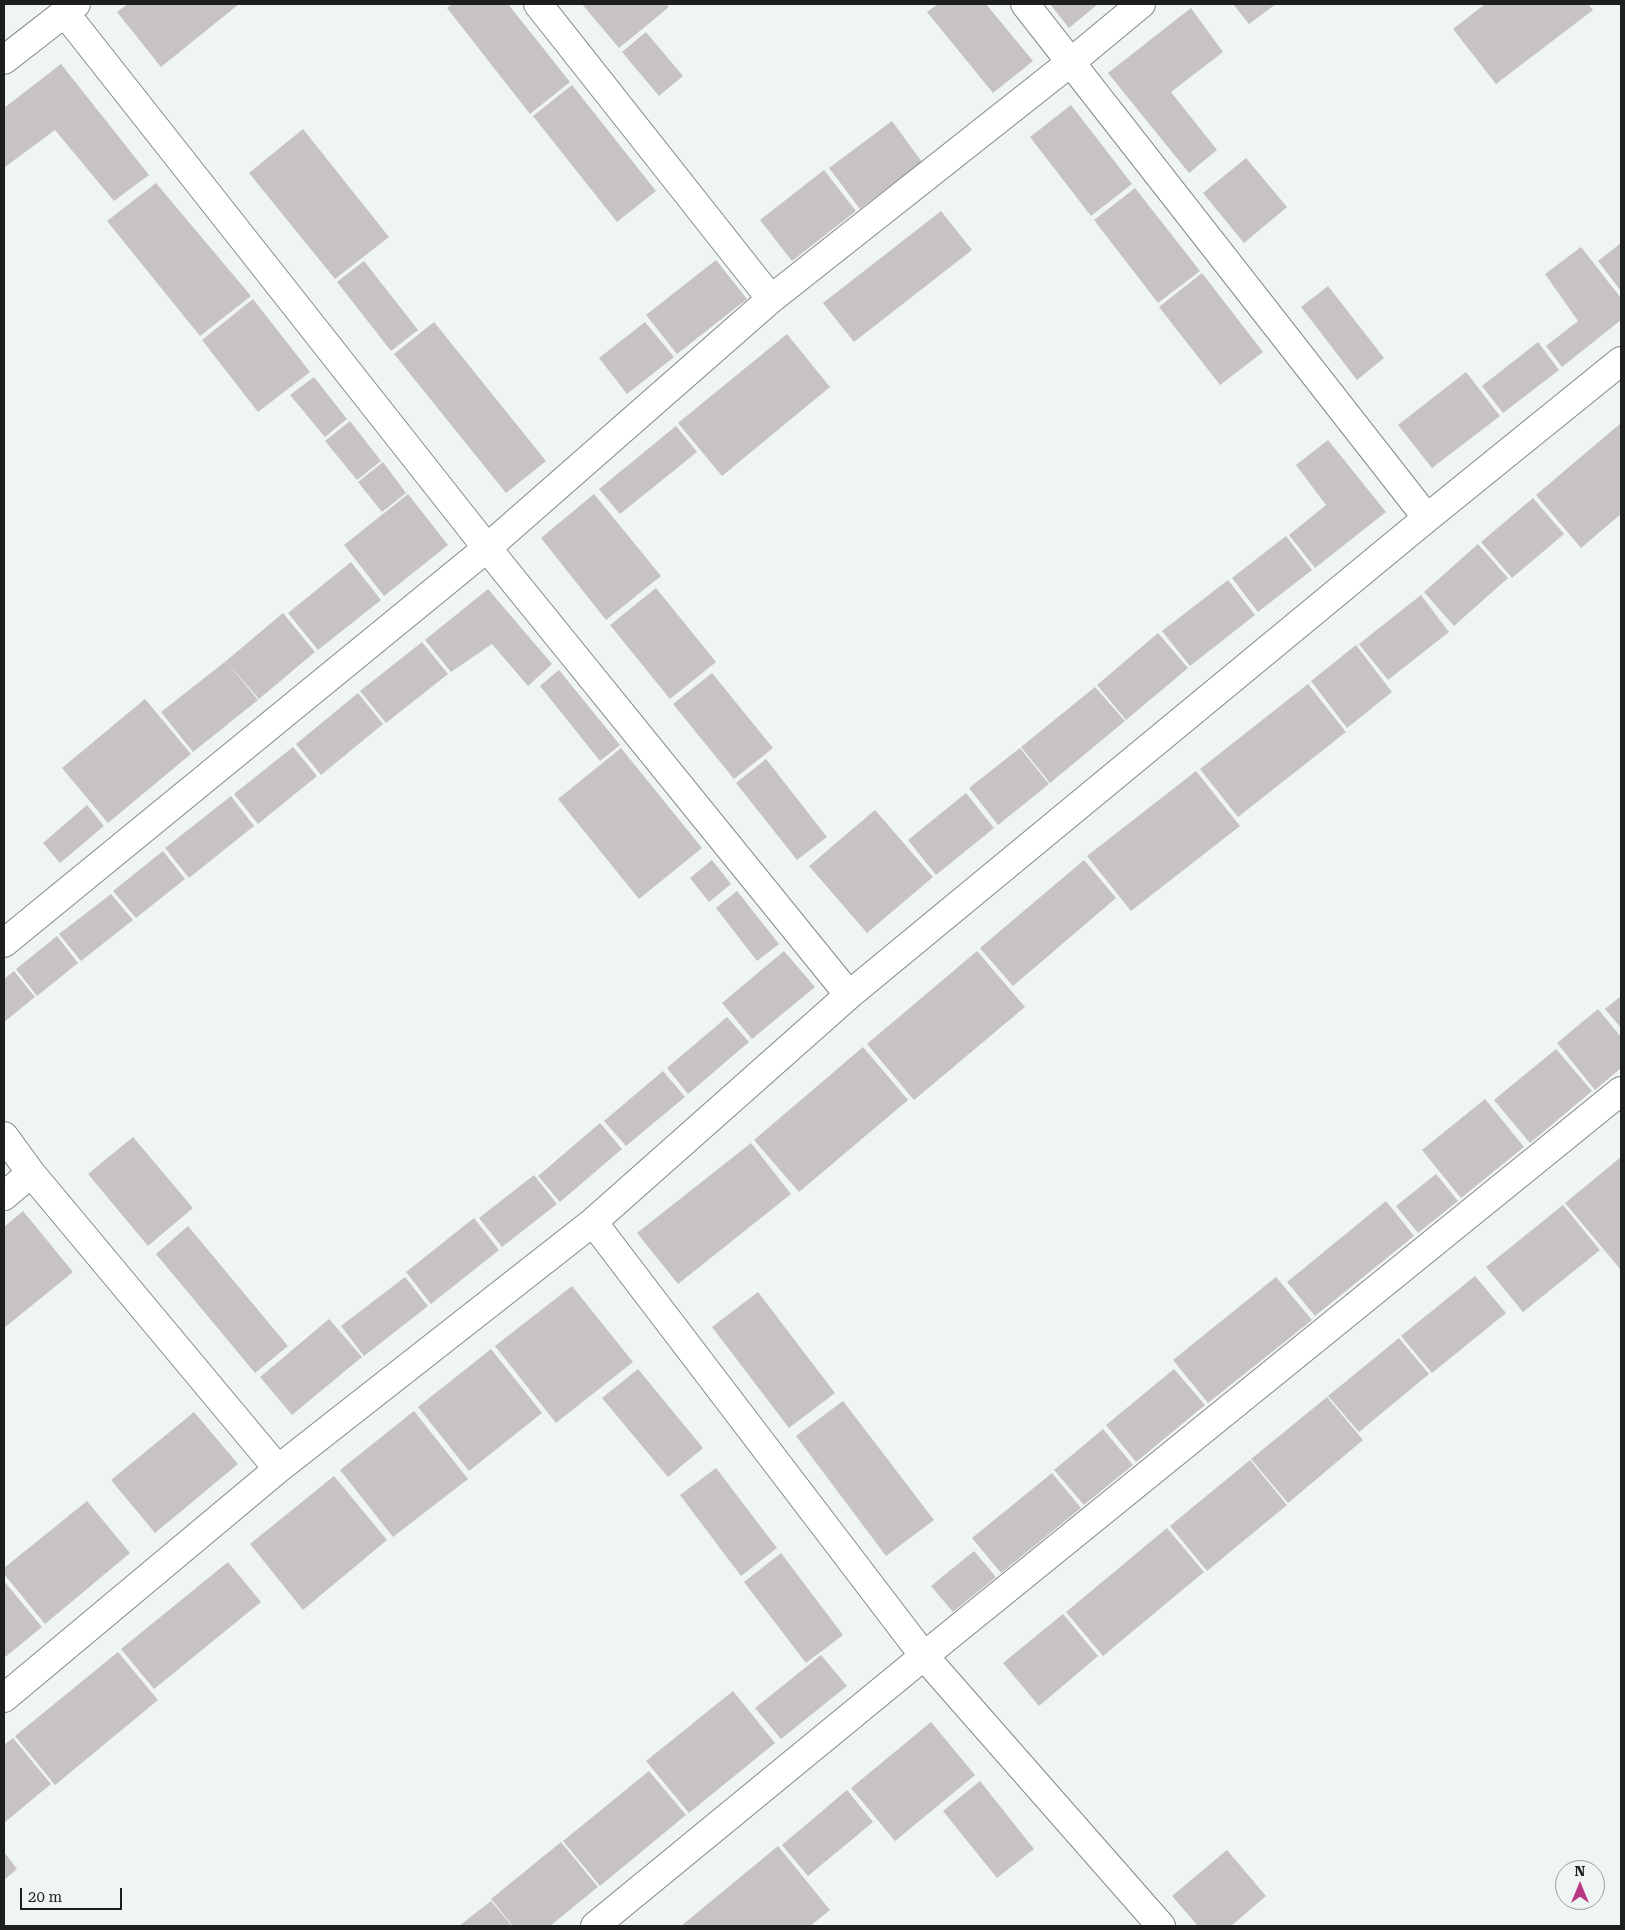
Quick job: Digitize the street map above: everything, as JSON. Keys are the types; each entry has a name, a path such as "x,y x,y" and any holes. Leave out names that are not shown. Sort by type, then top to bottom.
{"street":[{"path":"538,4 771,299"},
{"path":"1025,4 1427,518"},
{"path":"4,943 487,548 771,299 1071,62 1141,4"},
{"path":"4,60 70,8 487,548 849,995"},
{"path":"4,1698 278,1469 593,1222 849,995 1427,518 1621,361"},
{"path":"595,1926 924,1656 1621,1091"},
{"path":"4,1136 31,1173 278,1469"},
{"path":"4,1196 31,1173"},
{"path":"593,1222 924,1656 1161,1926"}],"building":[{"path":"128,4 239,4 161,67 117,12"},
{"path":"452,4 508,4 570,82 530,114 447,8"},
{"path":"582,4 666,4 669,7 619,48"},
{"path":"938,4 986,4 1033,61 993,93 927,12"},
{"path":"1050,4 1098,4 1069,28"},
{"path":"1233,4 1276,4 1249,24"},
{"path":"1485,4 1588,4 1593,10 1496,84 1453,29"},
{"path":"1191,8 1223,52 1171,92 1217,150 1189,173 1108,73"},
{"path":"646,32 683,76 659,96 622,52"},
{"path":"61,64 149,175 114,201 55,130 5,167 4,165 4,108"},
{"path":"572,85 656,191 617,222 533,116"},
{"path":"1071,105 1132,184 1091,216 1030,137"},
{"path":"892,121 922,162 860,209 829,168"},
{"path":"303,129 389,237 335,279 249,173"},
{"path":"1246,158 1287,207 1244,243 1203,193"},
{"path":"824,170 856,211 792,261 760,220"},
{"path":"156,183 251,296 200,336 107,221"},
{"path":"1135,188 1200,271 1158,303 1094,220"},
{"path":"941,211 972,250 854,342 823,303"},
{"path":"1621,243 1621,291 1598,261"},
{"path":"1581,247 1621,298 1621,320 1562,367 1546,346 1578,321 1545,274"},
{"path":"716,260 747,299 677,354 646,315"},
{"path":"364,261 418,330 391,351 337,282"},
{"path":"1202,273 1263,352 1220,385 1159,307"},
{"path":"1328,286 1384,358 1357,380 1301,307"},
{"path":"253,299 310,372 258,412 202,340"},
{"path":"434,322 546,461 506,493 394,354"},
{"path":"645,322 674,357 627,394 599,358"},
{"path":"787,334 830,387 722,476 678,423"},
{"path":"1538,342 1559,370 1503,413 1482,386"},
{"path":"1466,372 1500,416 1432,468 1398,425"},
{"path":"314,377 347,419 325,437 290,395"},
{"path":"350,421 381,461 357,480 325,441"},
{"path":"1621,423 1621,514 1581,548 1536,495"},
{"path":"676,426 697,452 620,514 599,489"},
{"path":"1328,440 1386,512 1315,568 1289,535 1326,505 1296,465"},
{"path":"383,462 406,493 382,512 358,482"},
{"path":"408,494 448,545 384,596 344,545"},
{"path":"594,494 661,576 606,620 541,538"},
{"path":"1533,498 1564,534 1512,578 1481,542"},
{"path":"1286,536 1312,570 1258,612 1232,578"},
{"path":"1478,544 1508,578 1454,626 1424,592"},
{"path":"351,562 381,600 318,650 288,613"},
{"path":"1228,580 1255,615 1190,666 1162,631"},
{"path":"656,588 716,662 670,699 610,625"},
{"path":"488,589 552,664 528,686 492,644 451,672 425,640"},
{"path":"1421,595 1449,632 1388,680 1359,644"},
{"path":"283,613 315,652 259,699 226,661"},
{"path":"1158,633 1188,668 1126,720 1097,685"},
{"path":"422,642 448,674 386,723 360,691"},
{"path":"1356,645 1392,692 1347,728 1311,681"},
{"path":"226,661 258,700 193,752 161,712"},
{"path":"559,670 620,745 600,761 540,686"},
{"path":"712,673 773,748 734,779 673,704"},
{"path":"1308,684 1346,732 1238,817 1200,769"},
{"path":"1095,687 1125,721 1050,783 1021,747"},
{"path":"358,693 383,724 321,775 296,744"},
{"path":"145,699 191,754 108,823 62,768"},
{"path":"293,747 317,776 258,824 234,794"},
{"path":"621,748 702,848 639,899 558,799"},
{"path":"1020,748 1049,784 998,825 969,788"},
{"path":"766,759 827,837 797,860 736,783"},
{"path":"1196,771 1240,826 1131,911 1087,856"},
{"path":"966,793 994,828 936,875 908,840"},
{"path":"231,796 254,826 189,878 165,848"},
{"path":"87,805 104,826 60,863 43,843"},
{"path":"875,810 933,877 867,933 809,866"},
{"path":"163,851 185,879 136,918 113,891"},
{"path":"712,860 731,884 709,902 690,878"},
{"path":"1084,860 1116,898 1013,986 980,948"},
{"path":"737,891 779,944 757,961 716,908"},
{"path":"111,894 133,920 81,961 59,934"},
{"path":"57,936 78,963 37,996 16,969"},
{"path":"784,951 815,987 752,1039 722,1003"},
{"path":"977,951 1025,1007 914,1100 867,1044"},
{"path":"14,971 35,997 4,1022 4,979"},
{"path":"1621,996 1621,1028 1605,1009"},
{"path":"1598,1009 1621,1037 1621,1068 1595,1090 1557,1043"},
{"path":"727,1017 749,1042 688,1094 667,1068"},
{"path":"863,1047 908,1100 799,1192 754,1140"},
{"path":"1556,1049 1592,1091 1530,1143 1494,1100"},
{"path":"663,1071 685,1097 626,1146 604,1121"},
{"path":"1485,1099 1524,1147 1461,1198 1422,1150"},
{"path":"600,1123 622,1149 560,1202 538,1176"},
{"path":"133,1137 193,1208 148,1246 88,1174"},
{"path":"751,1143 791,1194 678,1284 637,1233"},
{"path":"1621,1157 1621,1270 1565,1203"},
{"path":"1436,1174 1458,1201 1418,1233 1396,1206"},
{"path":"534,1175 557,1204 502,1247 479,1218"},
{"path":"1386,1201 1414,1236 1315,1316 1287,1282"},
{"path":"1563,1205 1600,1250 1523,1312 1486,1267"},
{"path":"23,1211 73,1272 4,1328 4,1227"},
{"path":"474,1218 499,1250 431,1304 406,1272"},
{"path":"188,1226 288,1346 255,1373 156,1254"},
{"path":"1475,1276 1506,1313 1432,1373 1401,1336"},
{"path":"405,1277 428,1306 364,1356 341,1326"},
{"path":"1276,1277 1312,1320 1208,1403 1173,1360"},
{"path":"572,1286 633,1362 556,1423 495,1346"},
{"path":"758,1292 835,1393 789,1428 712,1327"},
{"path":"329,1319 362,1357 292,1415 260,1377"},
{"path":"1399,1338 1429,1374 1359,1432 1328,1396"},
{"path":"491,1349 542,1413 469,1471 418,1407"},
{"path":"638,1369 703,1448 668,1477 602,1398"},
{"path":"1174,1369 1205,1405 1136,1462 1106,1425"},
{"path":"1327,1397 1363,1440 1288,1503 1251,1459"},
{"path":"843,1401 934,1520 886,1556 796,1436"},
{"path":"414,1411 468,1479 393,1537 340,1470"},
{"path":"194,1412 238,1464 155,1533 111,1480"},
{"path":"1103,1429 1133,1465 1084,1505 1054,1470"},
{"path":"1250,1460 1287,1505 1207,1571 1170,1526"},
{"path":"716,1468 777,1548 741,1576 680,1495"},
{"path":"1052,1473 1081,1508 1001,1573 972,1538"},
{"path":"334,1476 387,1540 303,1610 250,1544"},
{"path":"87,1501 130,1553 45,1624 4,1574 4,1568"},
{"path":"1167,1528 1204,1572 1103,1656 1066,1612"},
{"path":"974,1551 996,1577 953,1612 931,1586"},
{"path":"781,1553 843,1635 806,1663 744,1582"},
{"path":"228,1562 261,1602 154,1689 121,1649"},
{"path":"4,1581 42,1627 4,1658"},
{"path":"1063,1614 1098,1656 1039,1706 1003,1663"},
{"path":"118,1652 158,1700 55,1785 15,1736"},
{"path":"821,1655 847,1686 781,1739 755,1708"},
{"path":"733,1691 775,1743 689,1813 646,1761"},
{"path":"931,1722 975,1775 895,1841 851,1788"},
{"path":"13,1738 51,1784 4,1823 4,1745"},
{"path":"649,1771 686,1815 600,1886 563,1841"},
{"path":"980,1781 1034,1849 997,1878 943,1811"},
{"path":"847,1790 873,1822 808,1876 782,1845"},
{"path":"561,1842 598,1887 550,1926 513,1926 491,1899"},
{"path":"778,1846 830,1910 810,1926 681,1926"},
{"path":"1227,1850 1266,1896 1231,1926 1198,1926 1172,1896"},
{"path":"4,1852 17,1869 4,1880"},
{"path":"491,1901 512,1926 459,1926"}]}
